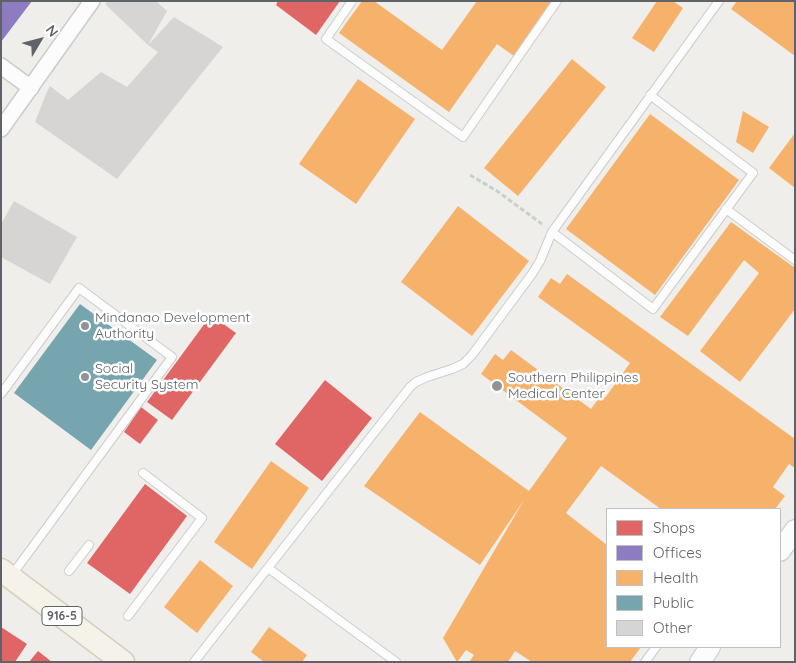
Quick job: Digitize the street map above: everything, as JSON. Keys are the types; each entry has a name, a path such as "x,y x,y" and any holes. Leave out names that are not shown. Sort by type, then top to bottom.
{"main road":[{"path":"781,550 795,530"},
{"name":"916-5","path":"6,574 110,656"},
{"path":"700,662 709,648"}],"street":[{"path":"1,129 92,1"},
{"path":"1,66 30,88"}],"lane":[{"path":"352,1 326,39 463,137 557,1"},
{"path":"194,662 410,387 422,379 462,364 472,355 540,262 552,232 719,1"},
{"path":"552,232 653,309 753,173 650,96"},
{"path":"726,209 795,260"},
{"path":"1,394 79,288 172,357 6,574"},
{"path":"128,616 202,518 143,473"},
{"path":"69,571 89,546"},
{"path":"268,568 396,662"},
{"path":"645,662 655,648"}],"path":[{"path":"470,175 497,190 552,232"}],"building: Shops":[{"path":"278,1 340,1 316,35 276,5"},
{"path":"211,315 236,333 172,420 147,402"},
{"path":"325,380 372,418 322,481 275,444"},
{"path":"141,407 158,420 140,444 124,432"},
{"path":"145,484 187,516 130,594 87,563"},
{"path":"1,627 27,644 15,662 1,662"},
{"path":"38,651 52,662 29,662"}],"building: Offices":[{"path":"1,1 32,1 1,42"}],"building: Health":[{"path":"362,1 374,1 442,50 477,1 553,1 514,56 497,44 449,112 339,33"},
{"path":"657,1 673,1 683,8 654,52 632,38"},
{"path":"737,1 795,1 795,56 731,9"},
{"path":"572,59 606,87 518,196 484,168"},
{"path":"358,79 415,119 356,204 299,164"},
{"path":"743,111 769,127 753,153 736,142"},
{"path":"650,114 739,180 655,295 566,229"},
{"path":"795,133 795,188 769,168"},
{"path":"458,206 529,261 472,336 401,282"},
{"path":"731,222 795,268 795,309 740,382 700,351 759,273 744,260 688,336 660,317"},
{"path":"567,274 795,439 795,468 789,464 773,487 785,496 776,508 660,508 601,466 566,513 606,544 606,648 640,648 630,662 532,662 515,651 508,662 469,662 474,655 466,650 457,662 443,638 524,500 480,565 364,486 420,412 529,491 567,438 481,374 495,354 503,360 511,350 591,409 601,395 605,398 630,363 538,297 551,278 560,284"},
{"path":"271,461 309,488 252,569 214,542"},
{"path":"200,560 233,586 197,633 164,607"},
{"path":"269,627 307,655 302,662 264,662 251,652"}],"building: Public":[{"name":"Social Security System","path":"80,304 157,360 91,450 14,393"}],"building: Other":[{"path":"108,1 156,1 167,11 148,45 105,4"},
{"path":"174,17 223,47 117,179 35,122 50,86 68,100 101,72 127,87 158,52 148,45"},
{"path":"14,201 77,237 50,284 1,257 1,224"}],"place":[{"name":"Mindanao Development Authority","path":"85,326"},
{"name":"Social Security System","path":"85,377"},
{"name":"Southern Philippines Medical Center","path":"497,386"}]}
